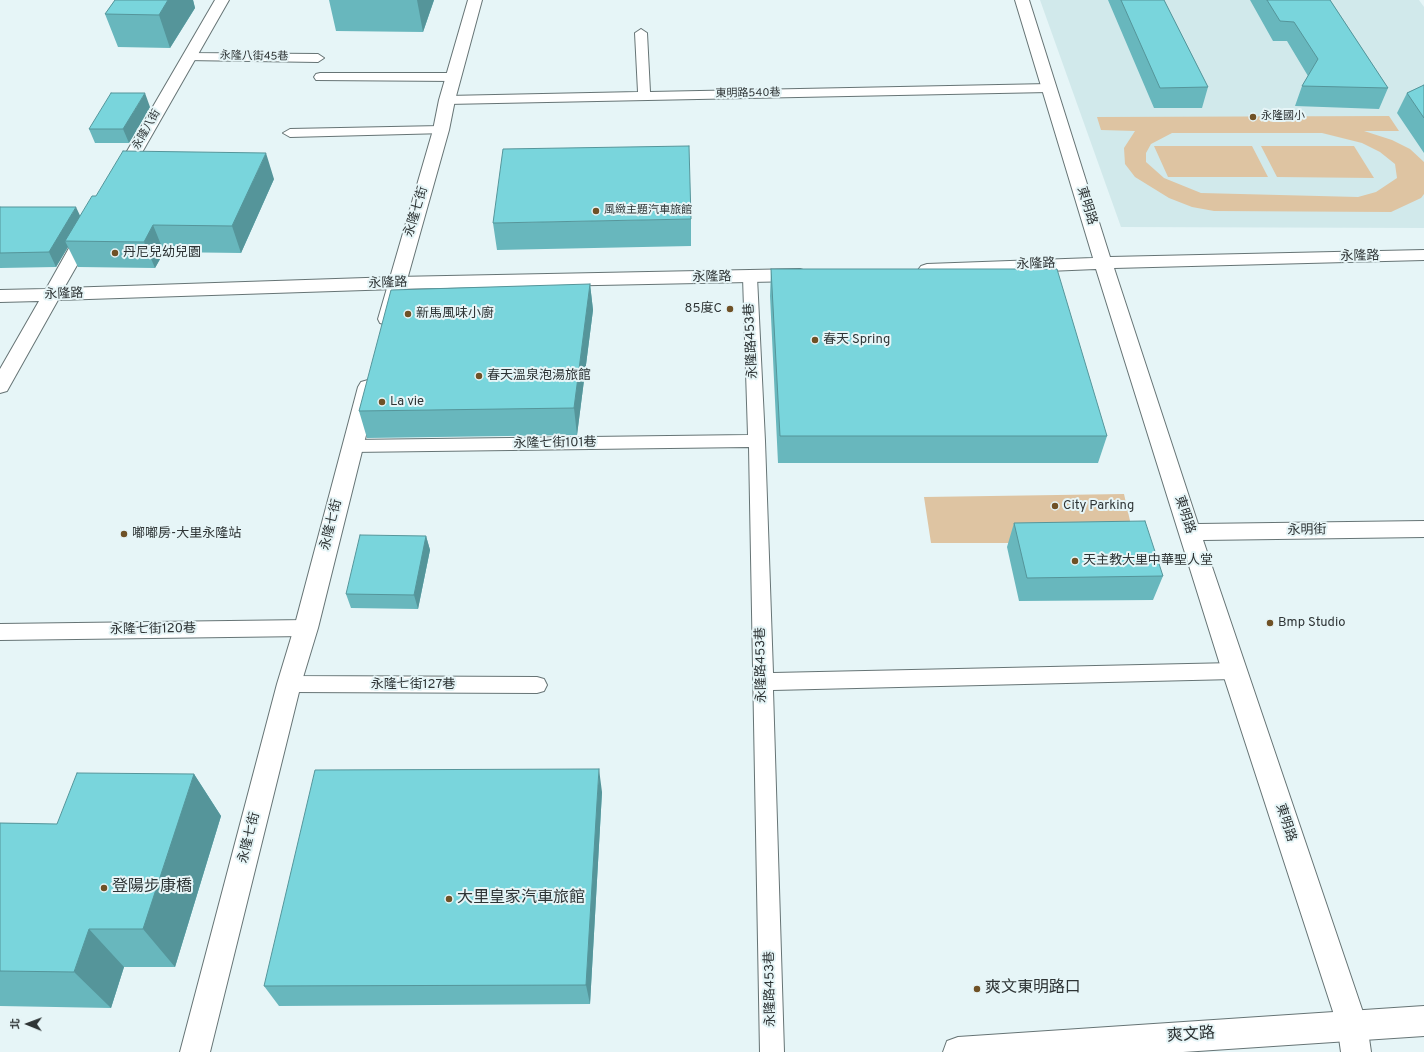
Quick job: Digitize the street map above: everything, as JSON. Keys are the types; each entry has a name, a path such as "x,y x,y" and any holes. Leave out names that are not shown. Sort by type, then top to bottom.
{"street":[{"name":"永隆八街","path":"110,193 222,0"},
{"name":"永隆七街","path":"382,335 441,130 447,100 476,0"},
{"name":"東明路","path":"1022,0 1103,263 1354,1038"},
{"path":"0,386 94,220"},
{"name":"永隆路","path":"907,271 1103,263 1424,255"},
{"name":"永隆路","path":"0,296 396,283 750,277 820,274"},
{"name":"永隆七街","path":"195,1052 289,684 306,628 374,365"},
{"name":"永明街","path":"1190,532 1424,529"},
{"name":"爽文路","path":"958,1052 1354,1038 1424,1021"}],"lane":[{"path":"641,33 644,96"},
{"name":"永隆八街45巷","path":"190,57 318,58"},
{"path":"320,76 454,77"},
{"name":"東明路540巷","path":"447,100 1048,88"},
{"path":"290,133 441,130"},
{"name":"永隆路453巷","path":"750,277 757,441 772,1052"},
{"name":"永隆七街101巷","path":"352,446 757,441"},
{"name":"永隆七街120巷","path":"0,632 306,628"},
{"path":"763,682 1234,671"},
{"name":"永隆七街127巷","path":"289,684 536,685"}],"shaded area":[{"name":"永隆國小","path":"1040,0 1419,0 1424,7 1424,228 1121,227"},
{"path":"1389,116 1399,131 1364,131 1392,140 1410,149 1424,162 1424,194 1421,198 1391,212 1214,211 1192,207 1169,198 1135,177 1125,164 1124,148 1135,131 1101,130 1097,117","holes":["1172,133 1322,133 1362,143 1380,152 1395,164 1397,178 1376,192 1358,197 1201,193 1164,178 1146,162 1146,153 1151,144"]},
{"path":"1154,146 1252,146 1268,177 1168,177"},
{"path":"1261,146 1354,146 1374,178 1277,177"},
{"path":"1124,494 1135,543 931,543 924,497"}],"building":[{"path":"115,0 168,0 159,15 105,14"},
{"path":"1121,0 1164,0 1208,87 1160,88"},
{"path":"1267,0 1330,0 1388,88 1302,86 1318,59 1294,22 1280,21"},
{"path":"1424,85 1424,118 1407,93"},
{"path":"111,93 145,93 123,129 89,129"},
{"name":"風緻主題汽車旅館","path":"689,146 691,219 493,223 503,149"},
{"path":"123,151 266,153 232,226 153,225 144,242 65,241 92,196 96,196"},
{"path":"0,207 76,207 49,252 0,253"},
{"path":"771,269 1057,269 1107,436 780,436"},
{"name":"春天溫泉泡湯旅館","path":"590,284 574,408 359,411 391,290"},
{"path":"1145,521 1163,576 1027,578 1014,523"},
{"path":"360,535 426,536 414,595 346,594"},
{"name":"大里皇家汽車旅館","path":"599,769 586,985 264,986 315,770"},
{"path":"77,773 194,774 143,929 89,929 74,972 0,971 0,823 57,824"}],"place":[{"name":"永隆國小","path":"1253,117"},
{"name":"風緻主題汽車旅館","path":"596,211"},
{"name":"丹尼兒幼兒園","path":"115,253"},
{"name":"85度C","path":"730,309"},
{"name":"新馬風味小廚","path":"408,314"},
{"name":"春天 Spring","path":"815,340"},
{"name":"春天溫泉泡湯旅館","path":"479,376"},
{"name":"La vie","path":"382,402"},
{"name":"City Parking","path":"1055,506"},
{"name":"嘟嘟房-大里永隆站","path":"124,534"},
{"name":"天主教大里中華聖人堂","path":"1075,561"},
{"name":"Bmp Studio","path":"1270,623"},
{"name":"登陽步康橋","path":"104,888"},
{"name":"大里皇家汽車旅館","path":"449,899"},
{"name":"爽文東明路口","path":"977,989"}]}
